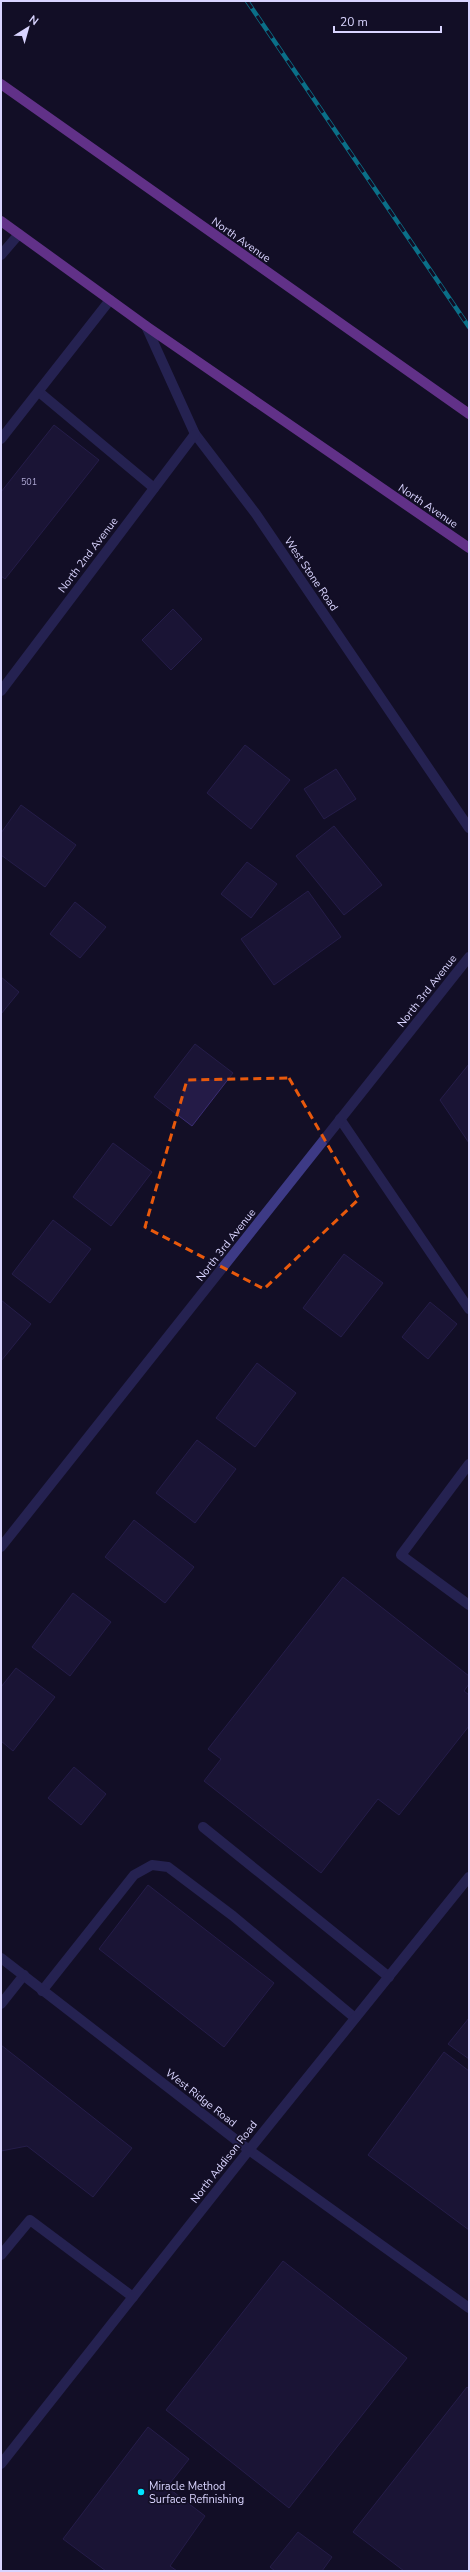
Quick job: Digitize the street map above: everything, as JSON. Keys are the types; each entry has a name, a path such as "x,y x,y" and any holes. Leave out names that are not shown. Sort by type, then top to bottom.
{"main road":[{"name":"North Avenue","path":"1,84 469,414"},
{"name":"North Avenue","path":"1,221 146,326 469,548"}],"street":[{"path":"1,255 20,234"},
{"path":"1,439 110,300"},
{"name":"West Stone Road","path":"146,326 195,434 256,514 469,828"},
{"path":"39,392 154,488"},
{"name":"North 2nd Avenue","path":"1,691 195,434"},
{"name":"North 3rd Avenue","path":"1,1547 469,957"},
{"path":"340,1119 469,1309"},
{"path":"469,1464 401,1555 469,1606"},
{"path":"203,1827 389,1977"},
{"path":"42,1991 134,1875 152,1865 168,1867 233,1916 355,2018"},
{"name":"North Addison Road","path":"1,2464 249,2150 469,1877"},
{"name":"West Ridge Road","path":"1,1958 249,2150 469,2308"},
{"path":"1,2004 24,1975"},
{"path":"1,2255 30,2220 133,2297"}],"highlighted area":[{"path":"289,1078 359,1199 264,1289 145,1227 187,1080"}],"building":[{"path":"54,425 99,460 5,579 1,576 1,492"},
{"path":"173,609 202,639 171,670 142,640"},
{"path":"245,745 290,780 251,829 207,793"},
{"path":"336,769 356,799 324,819 304,789"},
{"path":"21,805 76,845 45,887 1,855 1,833"},
{"path":"334,826 382,885 344,915 296,856"},
{"path":"247,862 277,884 251,918 221,894"},
{"path":"308,891 341,937 274,985 241,939"},
{"path":"75,902 106,927 80,958 50,934"},
{"path":"1,977 19,992 1,1014"},
{"path":"195,1044 233,1073 192,1126 154,1097"},
{"path":"469,1064 469,1143 440,1100"},
{"path":"113,1143 152,1172 111,1226 73,1197"},
{"path":"53,1220 91,1249 50,1303 12,1274"},
{"path":"344,1254 383,1283 341,1337 303,1308"},
{"path":"1,1300 31,1324 1,1361"},
{"path":"430,1302 457,1324 428,1359 402,1337"},
{"path":"257,1363 296,1393 255,1447 216,1418"},
{"path":"197,1440 236,1469 195,1523 156,1493"},
{"path":"134,1520 194,1567 165,1603 105,1557"},
{"path":"343,1577 469,1676 469,1684 464,1691 469,1695 469,1726 399,1815 378,1799 321,1873 204,1781 221,1759 208,1749"},
{"path":"73,1593 111,1622 70,1676 32,1647"},
{"path":"16,1668 55,1697 13,1751 1,1741 1,1687"},
{"path":"74,1767 106,1794 81,1825 48,1798"},
{"path":"148,1885 274,1983 224,2047 99,1949"},
{"path":"469,2018 469,2059 448,2044"},
{"path":"1,2045 132,2148 93,2197 27,2146 1,2151"},
{"path":"444,2052 469,2071 469,2230 368,2155"},
{"path":"283,2261 407,2358 289,2508 166,2410"},
{"path":"467,2387 469,2389 469,2571 404,2571 353,2532"},
{"path":"148,2427 189,2459 167,2487 205,2516 170,2566 177,2571 106,2571 63,2539"},
{"path":"298,2532 332,2557 322,2571 275,2571 270,2567"}],"railway":[{"path":"247,1 469,327"}],"place":[{"name":"Miracle Method Surface Refinishing","path":"141,2492"}]}
